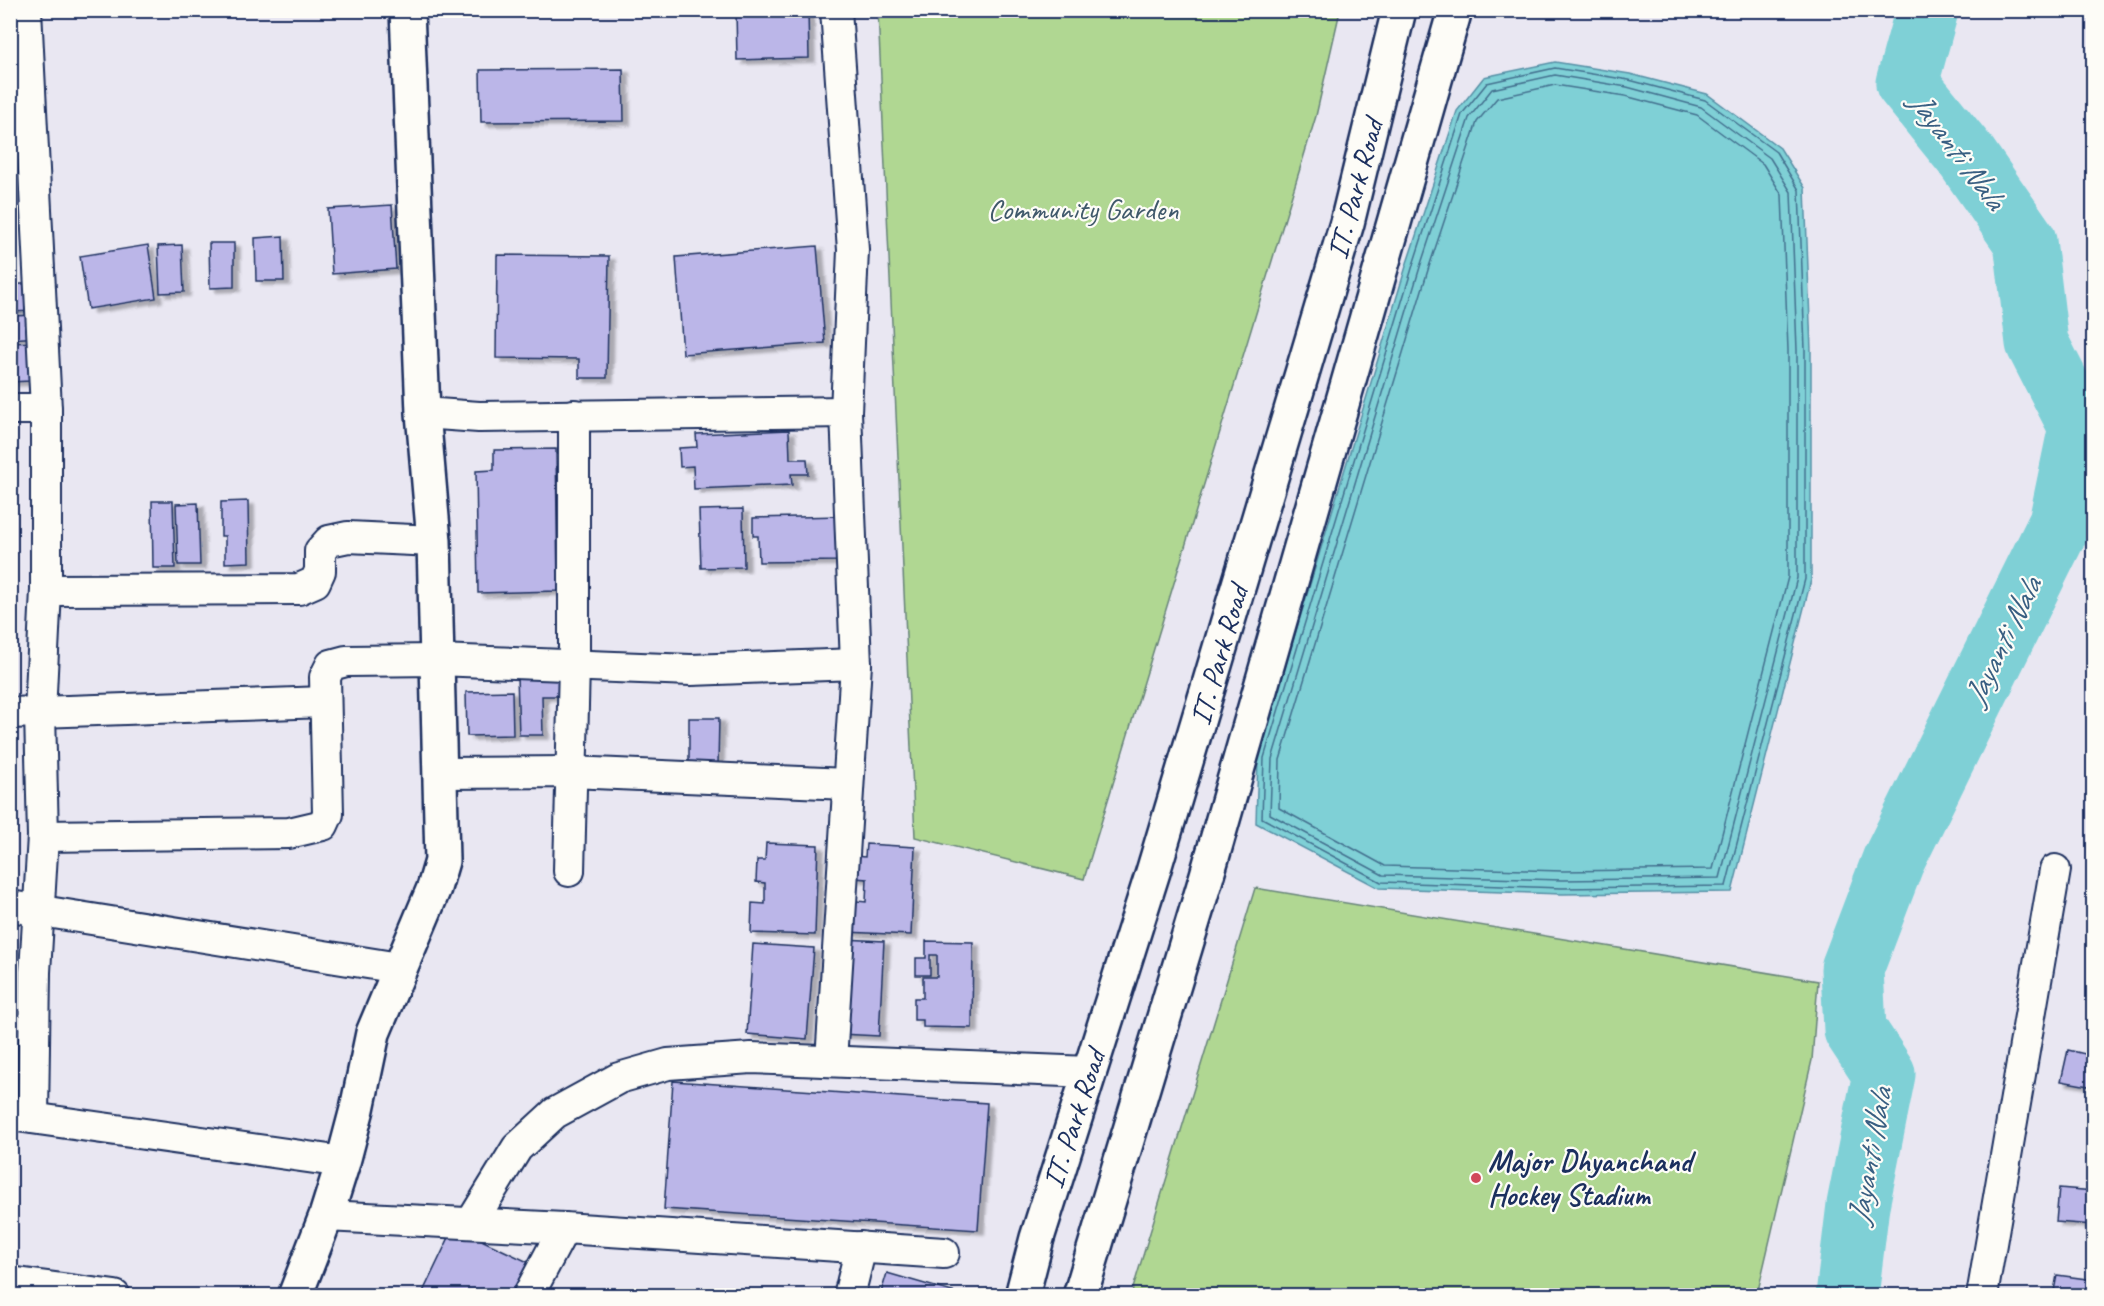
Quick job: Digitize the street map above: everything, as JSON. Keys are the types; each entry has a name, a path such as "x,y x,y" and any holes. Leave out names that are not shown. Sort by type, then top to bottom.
{"main road":[{"path":"296,1296 326,1216 343,1162 357,1109 372,1033 434,888 442,861 434,541 423,413 407,10"},
{"name":"IT. Park Road","path":"1022,1296 1037,1238 1200,721 1368,146 1400,10"},
{"name":"IT. Park Road","path":"1080,1296 1214,852 1455,10"}],"street":[{"path":"26,10 46,409 46,590 40,713 43,836 25,907 35,972 22,1116 343,1162"},
{"path":"831,1061 856,664 846,412 853,250 836,10"},
{"path":"10,409 46,409"},
{"path":"423,413 479,417 846,412"},
{"path":"569,871 574,664 574,415"},
{"path":"46,590 300,589 315,582 320,571 320,551 329,541 348,537 434,541"},
{"path":"43,836 289,833 323,825 328,814 325,676 331,666 346,661 438,660 691,670 856,664"},
{"path":"10,713 325,702"},
{"path":"440,773 571,772 847,784"},
{"path":"1982,1296 2055,870"},
{"path":"25,907 399,968"},
{"path":"471,1223 518,1148 555,1113 619,1078 668,1064 751,1058 1089,1072"},
{"path":"326,1216 564,1228 944,1253"},
{"path":"528,1296 564,1228"},
{"path":"849,1296 861,1247"},
{"path":"10,1282 115,1296"}],"green space":[{"name":"Community Garden","path":"878,11 1340,11 1316,116 1084,879 915,837"},
{"name":"Major Dhyanchand Hockey Stadium","path":"1255,888 1818,981 1812,1060 1757,1295 1131,1295"}],"water":[{"path":"1555,62 1630,74 1707,94 1780,148 1805,188 1811,350 1811,580 1732,892 1562,894 1379,888 1256,823 1258,757 1407,263 1457,111 1484,77"}],"building":[{"path":"736,10 808,10 809,58 737,60"},
{"path":"623,69 624,121 481,122 480,70"},
{"path":"2091,94 2094,94 2094,167 2087,167"},
{"path":"392,205 396,269 332,274 328,209"},
{"path":"283,236 284,281 256,281 255,238"},
{"path":"209,243 234,243 234,287 210,288"},
{"path":"148,245 156,298 88,309 80,256"},
{"path":"182,245 184,292 160,293 158,246"},
{"path":"817,246 825,343 683,354 676,257"},
{"path":"497,255 609,256 607,378 579,378 579,359 496,358"},
{"path":"33,283 35,311 10,312 10,285"},
{"path":"38,315 39,337 10,339 10,316"},
{"path":"38,342 39,358 28,359 30,381 10,382 10,343"},
{"path":"789,430 790,459 807,459 808,474 791,474 792,485 694,489 693,466 680,467 679,448 697,447 696,434"},
{"path":"556,449 558,591 478,593 476,471 494,470 494,450"},
{"path":"152,501 173,501 175,568 153,568"},
{"path":"248,501 249,562 225,563 225,536 221,536 221,502"},
{"path":"198,503 200,565 178,565 176,504"},
{"path":"743,509 744,567 701,568 699,510"},
{"path":"841,516 841,561 759,562 758,536 753,536 753,518"},
{"path":"563,675 563,696 542,696 543,735 519,735 517,676"},
{"path":"512,691 513,735 467,736 466,692"},
{"path":"689,718 719,718 718,765 689,765"},
{"path":"766,843 818,845 815,935 751,933 752,903 765,904 765,883 756,882 757,860 765,860"},
{"path":"866,844 915,847 911,935 846,932 848,900 866,902 867,879 854,878 855,856 865,857"},
{"path":"824,938 884,941 879,1036 820,1033"},
{"path":"926,941 973,942 972,1028 923,1027 923,1020 914,1020 914,998 923,998 923,977 937,977 937,955 930,955 930,975 916,975 916,958 926,958"},
{"path":"753,944 814,948 807,1039 747,1034"},
{"path":"2068,1050 2094,1056 2094,1087 2061,1081"},
{"path":"673,1081 987,1103 978,1230 664,1209"},
{"path":"2059,1188 2094,1191 2094,1225 2056,1222"},
{"path":"454,1227 528,1262 512,1296 421,1296"},
{"path":"887,1273 963,1295 963,1296 880,1296"},
{"path":"2057,1275 2094,1280 2094,1296 2053,1296"}],"waterway":[{"name":"Jayanti Nala","path":"1847,1296 1858,1205 1884,1074 1855,1030 1852,969 1893,861 2060,523 2080,427 2037,343 2025,241 1966,156 1907,83 1927,10"}],"place":[{"name":"Major Dhyanchand Hockey Stadium","path":"1476,1178"}]}
